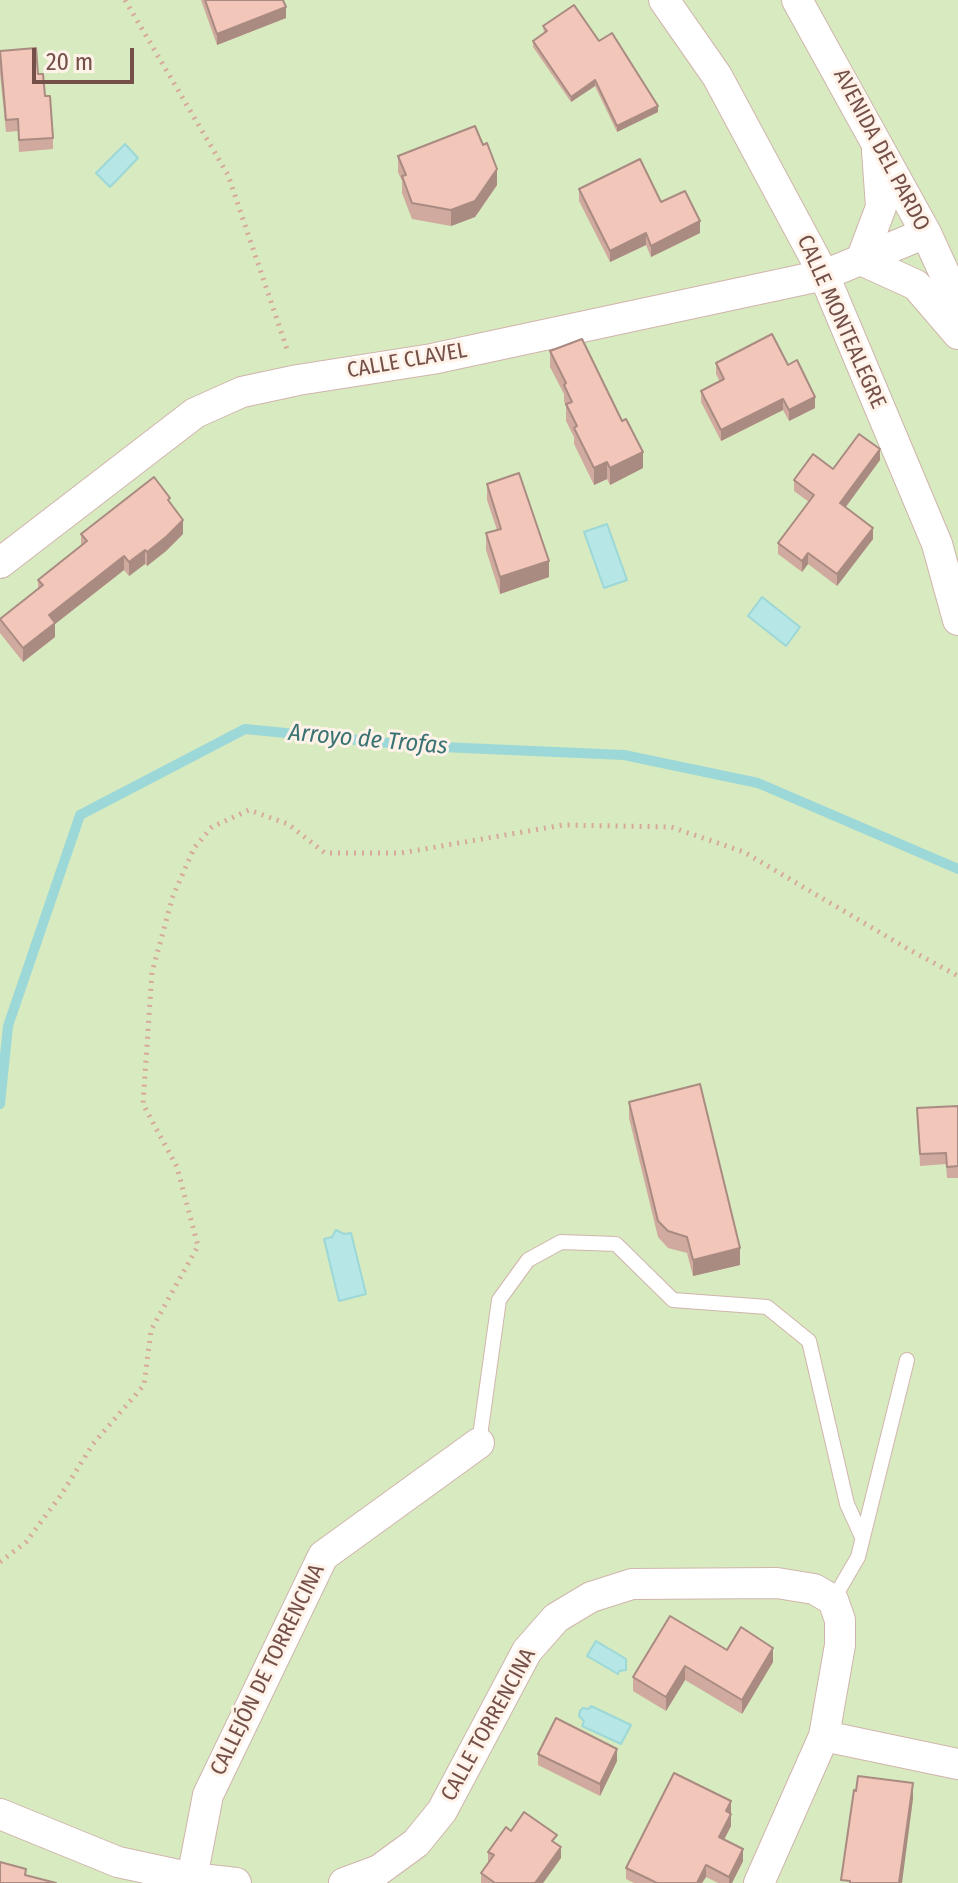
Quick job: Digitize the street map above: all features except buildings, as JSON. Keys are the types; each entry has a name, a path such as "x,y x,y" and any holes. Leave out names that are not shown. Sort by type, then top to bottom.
{"street":[{"name":"CALLE MONTEALEGRE","path":"664,0 717,76 824,275 937,544 958,620"},
{"name":"AVENIDA DEL PARDO","path":"797,0 926,233 958,303"},
{"path":"876,139 881,207 861,260 916,285 958,334"},
{"name":"CALLE CLAVEL","path":"0,563 195,413 242,392 432,359 824,275 926,233"},
{"name":"CALLEJÓN DE TORRENCINA","path":"192,1878 208,1795 323,1556 479,1443"},
{"name":"CALLE TORRENCINA","path":"344,1883 379,1870 416,1843 442,1811 527,1651 556,1618 591,1597 632,1584 777,1583 814,1589 833,1600"},
{"path":"759,1883 824,1736 840,1645 840,1620 833,1600"},
{"path":"824,1736 958,1764"},
{"path":"0,1814 118,1862 192,1878 236,1883"}],"lane":[{"path":"479,1443 499,1300 528,1260 561,1242 616,1244 673,1300 767,1307 809,1341 847,1504 862,1537"},
{"path":"833,1600 858,1557 907,1360"}],"path":[{"path":"125,0 228,175 298,380"},
{"path":"0,1562 26,1542 93,1444 144,1385 151,1330 198,1246 177,1167 143,1104 152,972 173,896 194,848 212,827 249,810 288,824 325,853 401,853 563,825 671,827 744,852 958,976"}],"green space":[{"path":"0,0 958,0 958,1883 0,1883"}],"water":[{"path":"125,144 138,158 110,187 96,173"},
{"path":"607,524 627,580 604,588 584,532"},
{"path":"762,597 800,627 786,646 748,616"},
{"path":"336,1230 351,1233 366,1294 339,1301 324,1239 332,1237"},
{"path":"596,1641 626,1659 626,1670 618,1674 587,1656"},
{"path":"591,1706 631,1725 621,1744 582,1726 584,1721 579,1716 580,1711"}],"waterway":[{"name":"Arroyo de Trofas","path":"0,1104 8,1026 80,815 245,729 419,746 624,755 758,783 958,869"}]}
